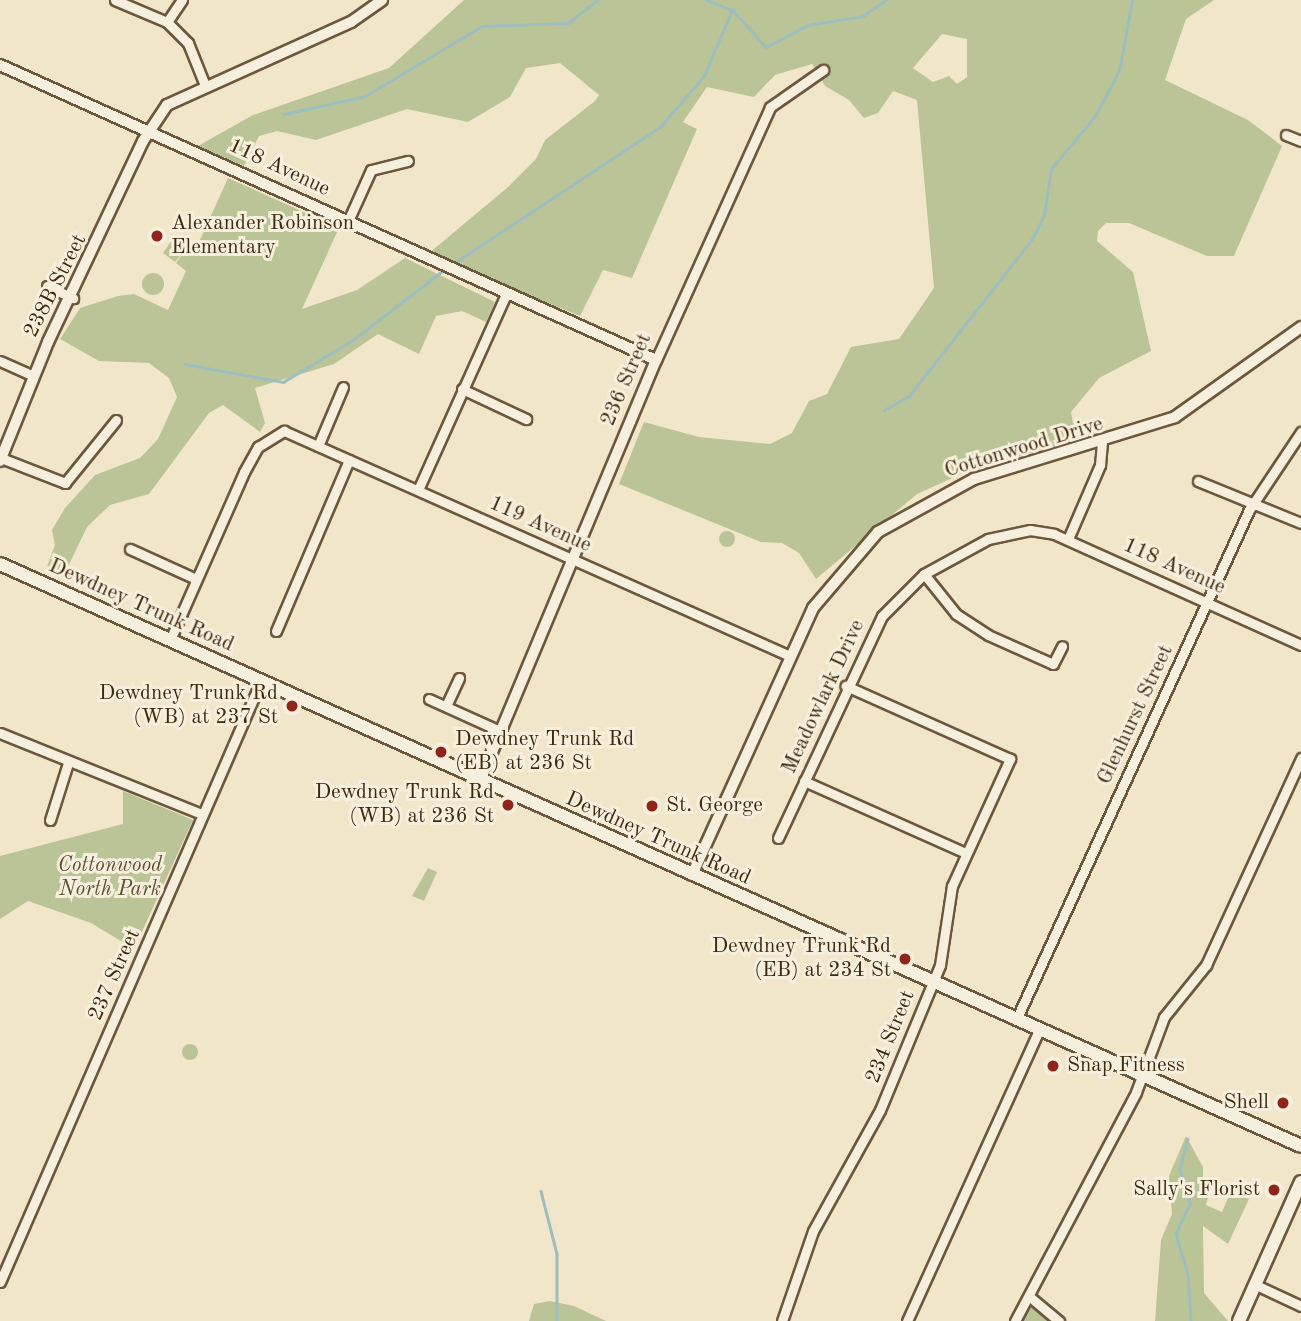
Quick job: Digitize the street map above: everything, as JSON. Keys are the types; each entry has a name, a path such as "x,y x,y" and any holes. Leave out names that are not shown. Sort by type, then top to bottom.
{"main road":[{"name":"Dewdney Trunk Road","path":"0,564 932,984 1301,1146"},
{"path":"1239,1321 1301,1182"}],"street":[{"path":"115,0 167,22 188,43 204,83"},
{"path":"167,22 182,0"},
{"name":"238B Street","path":"1,459 33,376 73,298 148,131 167,105 204,83 351,22 382,0"},
{"name":"118 Avenue","path":"0,65 506,295 656,360"},
{"name":"236 Street","path":"480,780 656,360 770,107 823,70"},
{"path":"1286,135 1301,141"},
{"path":"348,221 371,170 408,161"},
{"path":"47,286 73,298"},
{"path":"418,490 506,295"},
{"name":"Cottonwood Drive","path":"692,875 790,656 828,584 891,522 974,479 1102,443 1182,413 1301,327"},
{"path":"0,362 33,376"},
{"path":"318,446 342,387"},
{"path":"462,389 526,419"},
{"path":"1,459 65,483 116,420"},
{"name":"119 Avenue","path":"196,579 244,472 274,432 318,446 790,656"},
{"name":"Glenhurst Street","path":"1016,1020 1255,502 1301,432"},
{"path":"1068,539 1100,465 1102,443"},
{"path":"276,631 349,460"},
{"path":"1198,481 1301,523"},
{"name":"118 Avenue","path":"1030,530 1068,539 1301,645"},
{"name":"Meadowlark Drive","path":"778,838 874,626 924,574 988,539 1030,530"},
{"path":"130,549 196,579 170,640"},
{"path":"924,574 956,614 988,635 1053,664 1062,646"},
{"path":"446,706 459,678"},
{"name":"237 Street","path":"0,1282 261,681"},
{"name":"234 Street","path":"782,1321 813,1231 880,1111 932,984 947,946 950,893 1010,759 846,686"},
{"path":"429,699 502,732"},
{"path":"0,733 68,763 201,814"},
{"path":"1015,1321 1030,1297 1142,1075 1166,1014 1206,965 1301,758"},
{"path":"50,820 50,804 68,763"},
{"path":"804,781 966,853"},
{"path":"907,1321 1039,1030"},
{"path":"1255,1285 1301,1306"},
{"path":"1030,1297 1059,1321"}],"green space":[{"path":"464,0 1214,0 1186,19 1165,80 1248,120 1282,146 1234,256 1207,256 1129,223 1106,223 1098,231 1097,241 1133,272 1151,351 1099,378 1071,412 1073,423 1096,434 968,471 917,494 816,579 799,553 782,543 761,542 619,484 644,422 699,437 770,444 792,433 809,401 827,394 851,347 899,339 934,288 917,100 893,91 878,113 864,118 849,100 825,86 812,64 775,75 754,97 707,87 683,122 697,129 632,278 603,270 580,316 428,254 508,187 536,159 545,140 595,101 599,95 560,63 526,68 510,97 468,122 407,109 316,140 277,131 259,136 244,166 198,146 253,115 389,68","holes":["942,34 967,39 967,77 957,84 949,76 933,82 913,68"]},
{"path":"228,178 339,228 302,309 357,290 405,258 495,302 486,322 462,311 436,316 419,354 378,334 334,364 255,388 265,423 260,432 223,405 209,413 149,494 110,505 87,527 63,577 46,569 55,545 52,530 65,508 95,475 140,458 158,439 177,397 169,378 149,363 99,361 60,339 80,308 118,296 134,294 168,310 186,271 176,263 186,249 175,262 163,253 174,237 195,251"},
{"path":"153,273 161,276 164,284 161,292 153,295 145,292 142,284 145,276"},
{"path":"727,531 733,533 733,545 727,547 721,545 719,539 721,533"},
{"name":"Cottonwood North Park","path":"123,791 193,820 134,949 91,923 28,901 0,919 0,856 123,824"},
{"path":"428,868 437,872 424,901 412,896"},
{"path":"190,1044 196,1046 196,1058 190,1060 184,1058 182,1052 184,1046"},
{"path":"1186,1136 1203,1167 1203,1185 1211,1187 1206,1205 1222,1212 1231,1191 1249,1199 1228,1244 1203,1226 1204,1293 1228,1321 1155,1321 1161,1240 1172,1214 1169,1176"},
{"path":"550,1301 574,1306 606,1321 529,1321 534,1304"},
{"path":"1031,1308 1035,1309 1051,1321 1022,1321"}],"waterway":[{"path":"284,114 365,96 482,26 568,23 597,0"},
{"path":"707,0 734,11 766,47 808,25 863,16 886,0"},
{"path":"884,410 909,396 1032,239 1044,215 1051,169 1095,116 1119,71 1132,0"},
{"path":"454,263 659,128 704,76 732,10"},
{"path":"185,364 283,382 353,340 441,272"},
{"path":"1188,1139 1180,1169 1190,1204 1176,1234 1188,1274 1191,1321"},
{"path":"541,1191 557,1254 557,1321"}],"place":[{"name":"Alexander Robinson Elementary","path":"157,236"},
{"name":"Dewdney Trunk Rd (WB) at 237 St","path":"292,706"},
{"name":"Dewdney Trunk Rd (EB) at 236 St","path":"441,752"},
{"name":"Dewdney Trunk Rd (WB) at 236 St","path":"508,805"},
{"name":"St. George","path":"652,806"},
{"name":"Dewdney Trunk Rd (EB) at 234 St","path":"905,959"},
{"name":"Snap Fitness","path":"1053,1066"},
{"name":"Shell","path":"1283,1103"},
{"name":"Sally's Florist","path":"1274,1190"}]}
